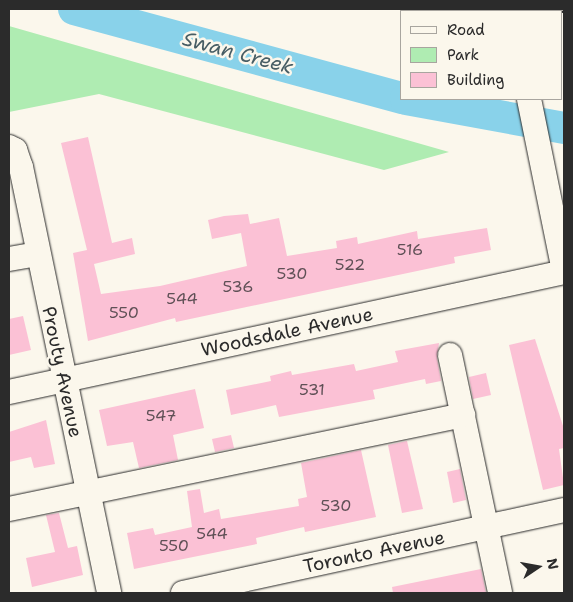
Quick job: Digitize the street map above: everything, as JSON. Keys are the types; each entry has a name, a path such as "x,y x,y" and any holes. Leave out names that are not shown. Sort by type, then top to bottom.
{"street":[{"path":"529,100 564,271"},
{"name":"Prouty Avenue","path":"12,149 38,254 110,593"},
{"path":"9,259 38,254"},
{"name":"Woodsdale Avenue","path":"9,392 564,271"},
{"path":"450,355 500,593"},
{"path":"9,510 463,415"},
{"name":"Toronto Avenue","path":"183,593 564,510"}],"green space":[{"path":"9,26 449,152 384,170 99,94 9,112"}],"building":[{"path":"88,137 112,243 132,238 135,254 94,264 101,294 160,286 247,266 241,233 212,239 208,220 224,216 248,214 250,224 279,218 287,256 337,248 336,241 357,237 358,244 417,231 418,239 487,228 491,250 454,257 455,263 176,322 175,318 88,341 73,253 87,250 61,143"},
{"path":"23,316 31,350 9,355 9,319"},
{"path":"535,339 564,429 564,448 559,449 564,485 543,490 509,345"},
{"path":"439,343 437,358 441,381 426,384 425,379 373,390 375,399 279,417 276,405 231,415 226,390 271,381 270,376 291,371 292,375 354,364 356,371 398,362 395,351"},
{"path":"486,373 491,395 473,399 469,377"},
{"path":"195,389 204,428 173,435 178,460 139,468 133,442 107,446 99,410"},
{"path":"46,420 55,464 34,468 31,457 9,462 9,432"},
{"path":"231,435 234,448 215,452 212,439"},
{"path":"407,441 423,509 402,513 388,445"},
{"path":"361,450 376,517 305,532 304,527 256,538 257,544 134,569 127,533 153,528 155,535 192,527 187,491 200,489 204,513 219,509 221,519 299,506 298,499 307,497 301,463"},
{"path":"460,469 466,500 453,503 447,472"},
{"path":"59,513 68,548 77,546 83,575 32,587 26,558 55,552 46,515"},
{"path":"481,569 486,593 393,593 392,587"}],"waterway":[{"name":"Swan Creek","path":"74,9 400,97"},
{"name":"Swan Creek","path":"411,100 564,128"}]}
